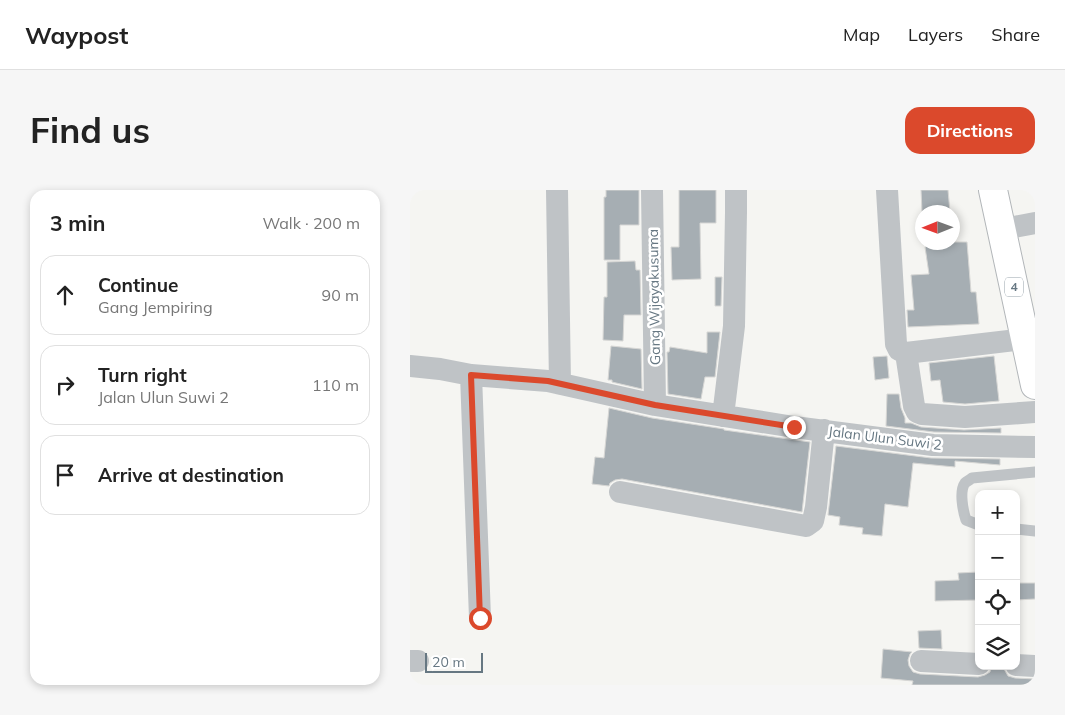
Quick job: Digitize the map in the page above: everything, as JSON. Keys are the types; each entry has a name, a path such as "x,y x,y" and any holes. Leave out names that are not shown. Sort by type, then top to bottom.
{"highway":[{"name":"4","path":"993,190 1017,226 1035,385"}],"street":[{"path":"556,190 560,384"},
{"name":"Gang Wijayakusuma","path":"652,190 655,405"},
{"path":"723,416 734,326 736,190"},
{"path":"887,190 896,344 900,350 906,353 1027,325"},
{"path":"906,353 914,406 917,412 965,417 1035,412"},
{"name":"Jalan Ulun Suwi 2","path":"410,366 471,375 548,381 655,405 794,427 933,445 1035,447"},
{"path":"471,375 480,618"},
{"path":"620,492 806,526 813,521 816,507 824,430"},
{"path":"921,661 975,664"},
{"path":"1020,665 1035,666"}],"lane":[{"path":"975,524 966,520 963,510 962,492 965,483 972,478 1035,472"},
{"path":"1020,529 1035,531"}],"building":[{"path":"606,190 639,190 639,225 620,225 620,260 604,260 604,197 606,197"},
{"path":"679,190 716,190 716,223 700,223 701,279 672,280 671,247 679,247"},
{"path":"921,190 948,190 949,205 922,205"},
{"path":"960,242 967,242 971,292 976,292 979,324 908,327 907,310 914,310 911,275 929,274 925,250 960,250"},
{"path":"635,261 636,270 640,270 641,315 624,315 623,341 603,340 604,297 607,297 607,262"},
{"path":"715,277 722,277 721,306 715,306"},
{"path":"707,332 720,332 715,377 705,377 701,399 668,394 667,352 669,352 670,347 707,353"},
{"path":"611,346 641,349 642,389 608,380"},
{"path":"887,356 889,378 875,380 873,357"},
{"path":"994,356 999,401 965,404 943,402 940,380 931,381 929,363"},
{"path":"887,394 899,394 905,423 921,427 964,430 1001,428 1001,433 934,432 886,426"},
{"path":"609,408 652,418 810,442 802,512 622,479 615,480 609,486 592,484 595,457 604,458"},
{"path":"836,446 931,458 1000,459 1000,465 955,461 955,467 913,463 908,507 885,504 882,536 862,534 863,528 839,525 840,517 828,515"},
{"path":"975,572 975,600 935,601 935,581 959,580 958,573"},
{"path":"1020,583 1035,583 1035,599 1020,600"},
{"path":"941,630 942,649 919,648 918,631"},
{"path":"883,649 912,652 908,660 909,666 913,672 920,674 978,677 985,675 990,670 1005,670 1008,676 1035,679 1035,685 912,685 913,681 881,678"}],"route":[{"path":"480,618 471,375 548,381 655,405 794,427"}]}
